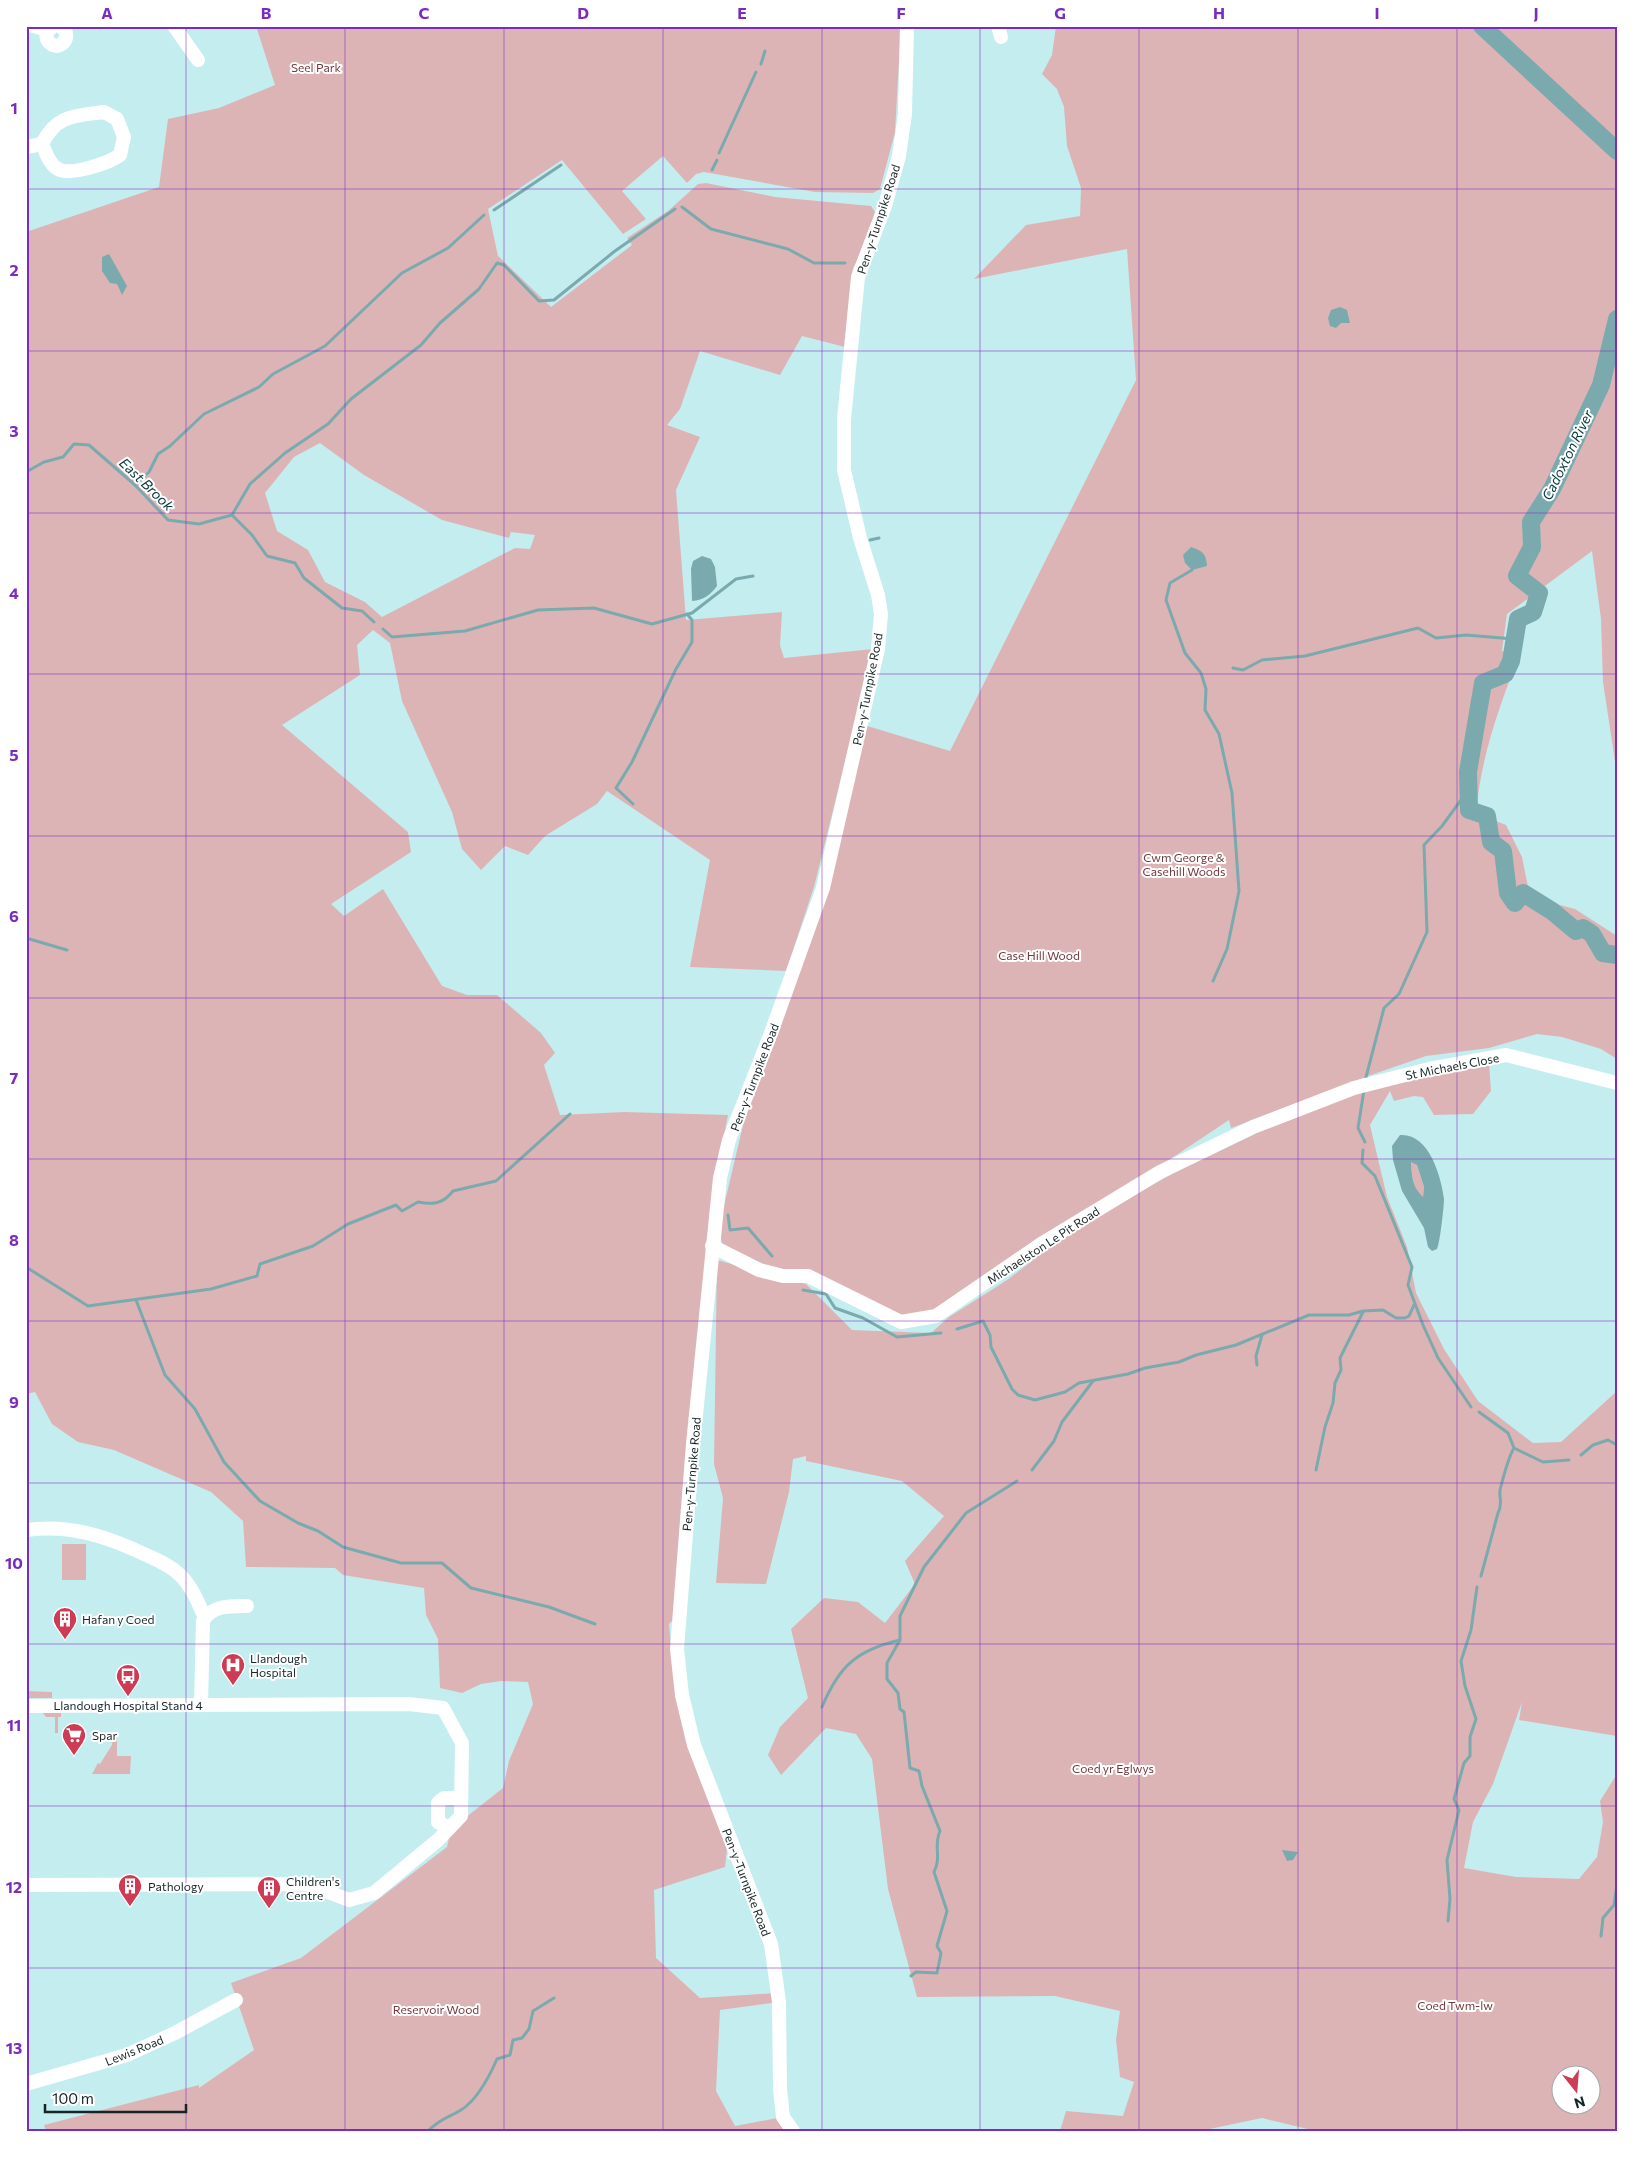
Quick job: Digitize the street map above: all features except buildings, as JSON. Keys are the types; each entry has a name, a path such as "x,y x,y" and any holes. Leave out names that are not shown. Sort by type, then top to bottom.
{"street":[{"path":"33,26 54,28"},
{"path":"174,26 198,60"},
{"name":"Pen-y-Turnpike Road","path":"793,2131 783,2117 780,2088 779,2002 770,1944 694,1745 682,1695 677,1649 712,1246 720,1178 729,1140 771,1033 823,888 878,649 881,614 878,595 860,538 844,470 844,419 858,277 884,206 899,156 905,114 907,26"},
{"path":"104,112 117,119 124,137 120,155 109,162 71,171 59,170 50,160 42,144 49,130 63,119 104,112"},
{"path":"26,147 42,144"},
{"name":"St Michaels Close","path":"1374,1082 1506,1055 1617,1083"},
{"name":"Michaelston Le Pit Road","path":"712,1246 759,1270 783,1276 808,1276 901,1322 936,1316 1041,1244 1160,1172 1253,1127 1374,1082"},
{"path":"26,1530 61,1528 85,1531 166,1564 187,1582 205,1618"},
{"path":"201,1705 201,1626 205,1618 218,1608 247,1606"},
{"path":"26,1706 402,1704 443,1708 462,1743 461,1816 374,1894 350,1900 307,1884 26,1885"},
{"path":"449,1828 438,1822 438,1803 444,1798 462,1798"},
{"name":"Lewis Road","path":"26,2084 127,2055 175,2033 236,2000"}],"green space":[{"path":"256,26 901,26 895,132 880,189 873,193 815,192 704,172 696,174 687,183 663,156 622,191 646,219 623,234 562,160 488,209 498,256 551,307 632,245 627,238 668,211 698,184 706,183 775,197 871,206 875,212 863,251 853,268 845,347 802,336 780,375 700,351 680,409 667,425 700,437 676,490 686,620 782,612 780,645 784,658 873,649 814,887 786,971 690,967 710,860 607,791 597,804 545,836 528,855 505,846 481,870 462,849 452,812 402,701 390,643 373,630 357,645 360,675 282,725 408,832 411,852 331,904 344,916 383,889 442,986 467,995 497,995 541,1033 555,1053 544,1065 560,1115 624,1112 728,1115 714,1187 674,1619 669,1624 676,1700 727,1849 725,1867 654,1890 656,1958 700,1998 777,1993 779,2002 720,2010 716,2091 735,2126 783,2117 793,2131 46,2131 44,2125 199,2085 199,2088 254,2050 231,1983 301,1958 447,1847 451,1829 503,1788 509,1761 533,1704 528,1682 501,1681 481,1684 462,1693 440,1688 438,1639 426,1615 424,1588 343,1575 335,1568 246,1567 243,1521 211,1492 114,1450 78,1442 52,1424 35,1392 26,1394 26,232 159,187 168,119 219,108 275,85","holes":["320,443 364,475 442,520 509,538 511,532 535,535 530,549 515,548 382,617 365,602 325,582 308,550 277,531 265,493 294,457"]},
{"name":"Case Hill Wood","path":"1056,26 1617,26 1617,775 1603,682 1601,619 1592,551 1507,614 1502,651 1519,655 1498,713 1487,752 1478,792 1476,813 1506,825 1522,857 1530,897 1575,909 1617,936 1617,1059 1601,1049 1562,1037 1537,1034 1489,1048 1426,1056 1231,1128 1229,1120 939,1313 901,1320 861,1301 784,1274 722,1244 719,1227 744,1121 782,1022 864,725 950,751 1136,380 1127,249 974,279 1026,225 1080,216 1081,188 1067,146 1064,107 1057,89 1042,74 1052,55"},
{"path":"1489,1063 1491,1091 1473,1114 1434,1115 1423,1097 1414,1096 1394,1101 1390,1091 1370,1125 1387,1197 1407,1247 1416,1293 1444,1349 1478,1401 1533,1443 1561,1442 1617,1391 1617,1736 1519,1720 1522,1702 1493,1784 1473,1822 1464,1868 1516,1877 1579,1879 1597,1857 1603,1822 1600,1801 1617,1774 1617,2131 1316,2131 1262,2118 1200,2131 1060,2131 1066,2111 1123,2116 1134,2082 1120,2077 1116,2040 1120,2011 1055,1996 917,1997 888,1889 872,1759 856,1734 826,1728 781,1775 768,1755 780,1727 808,1698 791,1629 824,1598 858,1602 885,1623 915,1584 905,1561 944,1516 902,1481 806,1461 806,1456 793,1459 789,1492 766,1584 716,1583 723,1498 714,1464 717,1260 806,1284 852,1330 931,1333 949,1317 1007,1280 1032,1261 1059,1236 1174,1173 1261,1131 1384,1082"},
{"path":"1411,1161 1417,1165 1424,1187 1423,1198 1413,1181"},
{"path":"62,1544 86,1544 86,1580 62,1580"},
{"path":"26,1691 52,1692 52,1698 26,1698"},
{"path":"43,1713 61,1713 61,1717 58,1717 58,1733 55,1733 55,1717 46,1717"},
{"path":"113,1734 117,1734 117,1756 131,1756 130,1774 92,1774 112,1745"}],"water":[{"path":"109,254 127,286 122,295 117,284 110,283 102,271 102,257"},
{"path":"1340,307 1347,310 1350,323 1341,323 1336,328 1330,326 1328,318 1331,310"},
{"path":"1191,547 1203,554 1207,566 1192,570 1185,563 1183,555"},
{"path":"702,556 711,559 715,567 717,586 700,600 692,601 691,569 693,561"},
{"path":"1400,1135 1410,1136 1426,1148 1432,1158 1440,1179 1444,1199 1441,1232 1437,1249 1432,1251 1428,1247 1424,1228 1402,1191 1393,1160 1392,1146","holes":["1411,1162 1417,1165 1424,1187 1423,1197 1412,1177"]},
{"path":"1282,1850 1298,1852 1293,1860 1287,1861"}],"waterway":[{"name":"Cadoxton River","path":"1482,26 1617,151"},
{"path":"761,64 765,51"},
{"path":"719,153 756,72"},
{"path":"712,170 717,160"},
{"path":"494,210 561,165"},
{"path":"682,207 711,229 788,249 814,263 845,263"},
{"path":"232,515 250,484 285,453 328,424 351,399 421,345 440,323 479,289 497,263 504,265 539,301 554,300 615,251 675,209"},
{"path":"135,485 149,472 158,454 170,446 204,414 259,387 273,374 325,346 402,273 448,248 484,215"},
{"name":"Cadoxton River","path":"1617,319 1601,385 1552,489 1531,522 1532,547 1517,576 1539,593 1533,612 1518,619 1511,661 1505,674 1483,683 1468,772 1469,810 1487,816 1491,842 1503,851 1508,893 1515,903 1523,893 1552,911 1576,931 1583,928 1592,934 1603,953 1617,955"},
{"name":"East Brook","path":"26,472 44,462 63,457 74,444 89,445 135,485 168,520 199,524 232,515 252,535 267,556 295,563 304,578 342,608 362,611 374,622"},
{"path":"870,540 879,538"},
{"path":"1192,570 1170,583 1166,600 1185,653 1201,673 1206,689 1205,710 1219,734 1232,793 1239,891 1227,949 1213,981"},
{"path":"383,629 392,637 465,631 538,610 594,608 652,624 692,613 736,579 753,576"},
{"path":"633,804 616,788 632,762 676,669 692,642 692,620 687,614"},
{"path":"1233,668 1243,670 1262,660 1305,656 1418,628 1436,638 1466,635 1514,639"},
{"path":"1365,1081 1384,1008 1399,994 1427,932 1424,845 1442,826 1469,789"},
{"path":"26,938 67,950"},
{"path":"1364,1090 1358,1128 1365,1142"},
{"path":"26,1267 88,1306 211,1289 257,1276 260,1264 313,1246 348,1224 396,1205 402,1211 418,1202 437,1203 445,1199 453,1191 496,1181 570,1114"},
{"path":"1363,1150 1362,1163 1375,1176 1412,1267 1408,1285 1423,1325 1438,1358 1471,1407"},
{"path":"728,1215 730,1230 748,1228 772,1256"},
{"path":"803,1290 826,1294 835,1308 863,1318 897,1337 941,1333"},
{"path":"136,1300 165,1375 195,1409 224,1462 260,1501 298,1523 318,1531 343,1547 401,1563 442,1563 471,1588 549,1607 595,1624"},
{"path":"957,1329 983,1321 990,1335 991,1347 1012,1389 1018,1395 1035,1400 1065,1392 1079,1383 1179,1362 1196,1355 1236,1345 1309,1315 1349,1315 1363,1311 1383,1310 1396,1318 1405,1318 1409,1316 1414,1305"},
{"path":"1316,1470 1325,1427 1333,1403 1335,1383 1341,1370 1340,1358 1363,1312"},
{"path":"1257,1365 1256,1356 1262,1335"},
{"path":"1032,1470 1054,1441 1062,1422 1093,1381"},
{"path":"1479,1412 1508,1433 1514,1448 1543,1462 1569,1460"},
{"path":"1581,1455 1593,1445 1608,1440 1617,1445"},
{"path":"1481,1576 1500,1507 1501,1485 1514,1448"},
{"path":"911,1976 916,1972 937,1973 941,1953 937,1946 947,1911 934,1872 940,1831 922,1786 919,1771 910,1768 904,1712 900,1709 898,1693 887,1679 887,1663 900,1640 900,1616 924,1567 966,1513 1017,1481"},
{"path":"1448,1921 1450,1899 1447,1860 1459,1810 1454,1799 1464,1763 1470,1756 1470,1737 1476,1719 1465,1686 1461,1661 1471,1630 1477,1587"},
{"path":"822,1707 835,1681 851,1662 872,1649 900,1640"},
{"path":"1601,1936 1603,1918 1614,1905 1617,1884"},
{"path":"428,2131 467,2106 487,2080 497,2059 510,2055 513,2040 522,2038 529,2029 533,2011 554,1998"}],"place":[{"name":"Hafan y Coed","path":"65,1640"},
{"name":"Llandough Hospital","path":"233,1686"},
{"name":"Llandough Hospital Stand 4","path":"128,1697"},
{"name":"Spar","path":"74,1756"},
{"name":"Pathology","path":"130,1907"},
{"name":"Children's Centre","path":"269,1909"}],"park label":[{"name":"Seel Park","path":"316,67"},
{"name":"Cwm George & Casehill Woods","path":"1184,864"},
{"name":"Coed yr Eglwys","path":"1113,1768"},
{"name":"Coed Twm-lw","path":"1455,2005"},
{"name":"Reservoir Wood","path":"436,2009"}]}
